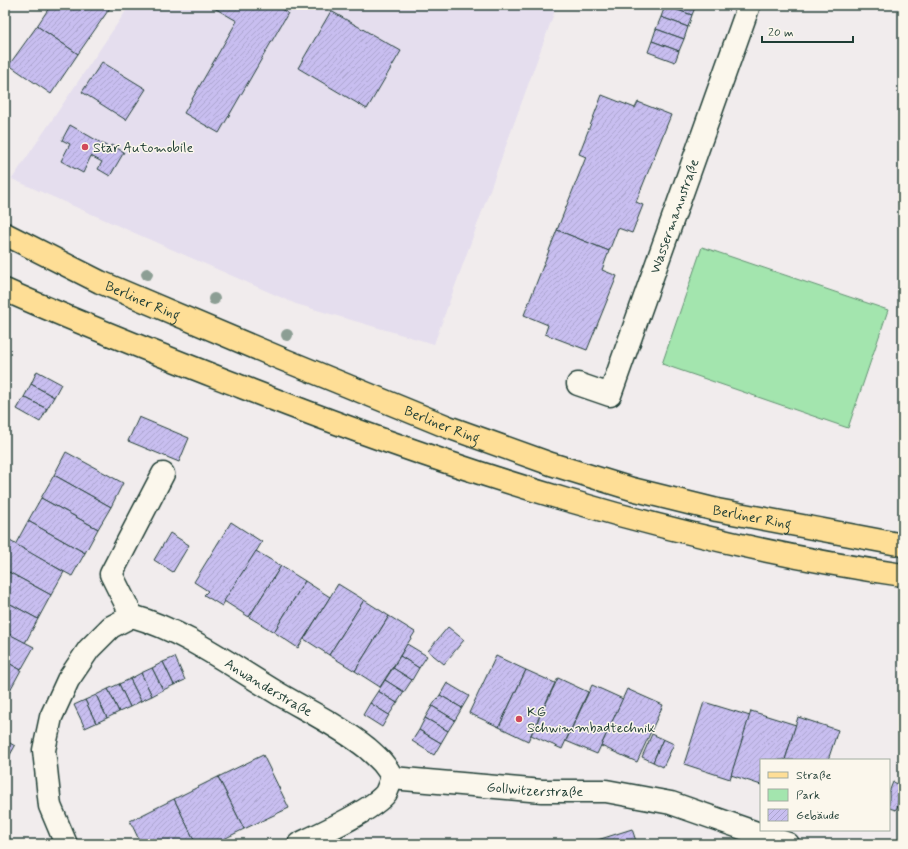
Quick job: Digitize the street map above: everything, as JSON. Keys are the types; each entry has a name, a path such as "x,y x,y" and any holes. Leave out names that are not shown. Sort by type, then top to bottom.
{"main road":[{"name":"Berliner Ring","path":"5,234 100,282 275,356 448,427 551,464 632,489 717,510 903,545"},
{"name":"Berliner Ring","path":"5,290 80,324 344,427 436,460 538,492 630,518 733,543 844,567 903,575"}],"street":[{"name":"Wassermannstraße","path":"578,384 610,395 749,5"},
{"path":"66,844 50,806 44,750 51,717 68,680 90,649 111,628 132,616 111,574 163,474"},
{"name":"Anwanderstraße","path":"132,616 152,622 186,639 349,736 384,764 389,770 392,778"},
{"path":"299,844 341,823 374,803 386,793 392,778"},
{"name":"Gollwitzerstraße","path":"392,778 542,791 606,791 671,803 788,844"}],"shaded area":[{"path":"130,5 557,5 434,344 296,304 12,179"}],"green space":[{"path":"702,247 888,310 848,428 662,364"}],"building":[{"path":"51,5 112,5 78,54 37,26"},
{"path":"209,5 274,5 288,13 219,133 184,113 237,21"},
{"path":"665,5 696,5 692,15"},
{"path":"665,6 692,15 688,27 661,17"},
{"path":"331,11 401,51 367,109 298,68"},
{"path":"661,17 688,27 684,39 656,29"},
{"path":"37,26 78,54 51,94 9,65"},
{"path":"656,29 684,39 679,51 652,41"},
{"path":"652,41 679,51 675,62 648,52"},
{"path":"102,62 146,89 126,120 82,92"},
{"path":"602,95 635,108 638,102 671,115 636,202 643,205 632,233 618,228 609,251 557,230 586,157 579,154"},
{"path":"70,125 110,148 111,145 124,152 110,176 98,169 102,162 91,156 83,173 61,161 70,144 62,140"},
{"path":"557,230 609,251 602,270 617,276 587,350 545,334 548,325 524,315"},
{"path":"37,371 61,384 54,397 31,384"},
{"path":"31,384 54,397 47,409 24,397"},
{"path":"24,397 47,409 40,422 17,409"},
{"path":"139,417 189,438 179,462 128,441"},
{"path":"66,452 123,483 111,507 54,475"},
{"path":"54,475 111,507 98,529 41,498"},
{"path":"41,498 98,529 85,553 28,521"},
{"path":"28,521 85,553 72,576 15,545"},
{"path":"231,522 262,542 222,606 204,595 208,591 194,582"},
{"path":"170,533 189,545 173,572 154,560"},
{"path":"10,541 64,572 51,595 5,570 5,550"},
{"path":"256,551 281,566 249,617 224,601"},
{"path":"281,566 305,581 274,632 249,617"},
{"path":"5,570 51,595 38,619 5,601"},
{"path":"305,581 330,597 298,648 274,632"},
{"path":"338,584 364,600 329,655 304,639"},
{"path":"364,600 389,616 355,671 329,655"},
{"path":"5,601 38,619 25,643 5,632"},
{"path":"389,616 415,632 380,687 355,671"},
{"path":"448,627 464,640 444,664 428,651"},
{"path":"5,632 34,647 21,670 5,661"},
{"path":"407,644 427,656 419,668 400,656"},
{"path":"400,656 419,668 412,680 393,668"},
{"path":"496,656 526,670 499,727 469,713"},
{"path":"175,657 185,680 174,685 163,662"},
{"path":"5,661 21,670 9,692 5,690"},
{"path":"163,662 174,685 163,690 152,668"},
{"path":"152,668 163,690 152,696 141,673"},
{"path":"393,668 412,680 404,692 385,680"},
{"path":"526,670 555,683 528,741 499,727"},
{"path":"141,673 152,696 141,701 130,679"},
{"path":"558,678 588,692 562,749 531,735"},
{"path":"130,679 141,701 130,707 119,684"},
{"path":"385,680 404,692 397,703 378,691"},
{"path":"447,683 469,696 462,708 440,695"},
{"path":"119,684 130,707 119,712 108,689"},
{"path":"592,685 623,699 597,754 566,741"},
{"path":"108,689 119,712 107,718 96,695"},
{"path":"627,689 663,705 637,762 601,746"},
{"path":"378,691 397,703 389,715 370,703"},
{"path":"96,695 107,718 96,723 85,700"},
{"path":"440,695 462,708 455,720 432,706"},
{"path":"85,700 96,723 85,728 74,705"},
{"path":"704,702 750,716 730,779 684,764"},
{"path":"370,703 389,715 382,727 363,715"},
{"path":"432,706 455,720 448,731 425,718"},
{"path":"751,711 796,725 785,759 760,759 760,785 731,775"},
{"path":"798,717 838,730 828,759 785,759"},
{"path":"425,718 448,731 441,743 419,730"},
{"path":"419,730 441,743 434,755 412,741"},
{"path":"652,734 663,739 653,762 642,757"},
{"path":"663,739 674,744 663,767 653,762"},
{"path":"5,740 15,746 5,764"},
{"path":"263,755 289,808 244,829 218,777"},
{"path":"218,777 244,829 214,844 196,844 174,799"},
{"path":"893,782 903,786 903,791 896,810 890,808 890,790"},
{"path":"903,791 903,808 897,806"},
{"path":"174,799 196,844 141,844 130,821"},
{"path":"632,829 637,844 585,844"}],"place":[{"name":"Star Automobile","path":"85,147"},
{"name":"KG Schwimmbadtechnik","path":"519,719"}]}
